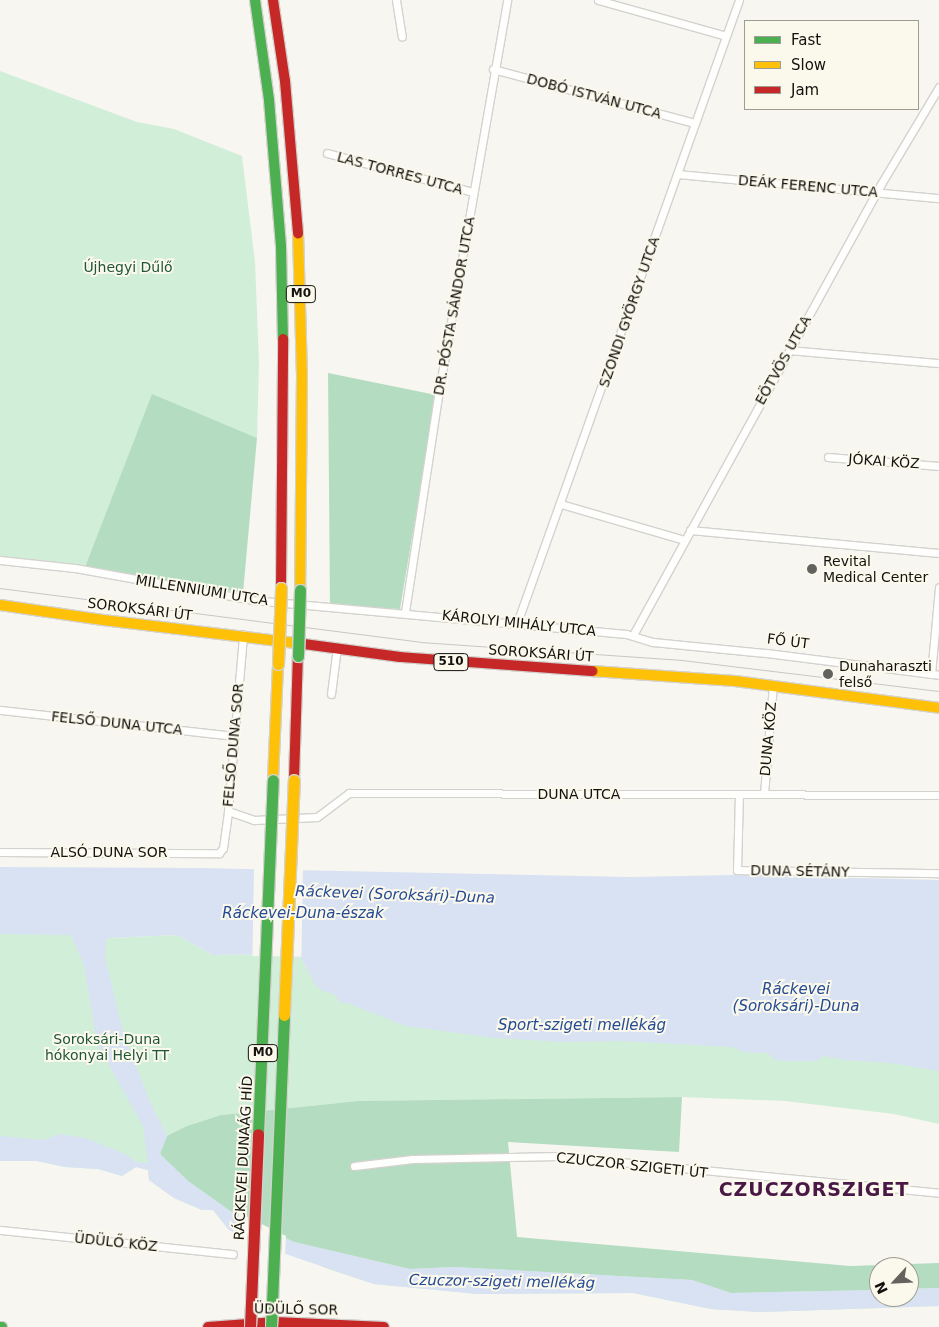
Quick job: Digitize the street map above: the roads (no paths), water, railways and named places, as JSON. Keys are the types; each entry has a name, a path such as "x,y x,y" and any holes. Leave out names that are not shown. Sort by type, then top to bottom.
{"main road":[{"name":"RÁCKEVEI DUNAÁG HÍD","path":"250,1327 281,588 284,367 281,246 269,100 255,0"},
{"name":"M0","path":"271,1327 294,780 300,590 302,373 298,224 285,81 273,0"},
{"name":"SOROKSÁRI ÚT","path":"0,605 103,620 243,635 462,663 773,685 939,709"},
{"name":"ÜDÜLŐ SOR","path":"208,1327 276,1322 308,1325 384,1327"}],"street":[{"path":"396,0 402,37"},
{"name":"DR. PÓSTA SÁNDOR UTCA","path":"405,612 493,69 507,0"},
{"path":"598,0 726,36"},
{"name":"SZONDI GYÖRGY UTCA","path":"516,622 561,504 739,0"},
{"name":"DOBÓ ISTVÁN UTCA","path":"493,69 695,123"},
{"name":"EÖTVÖS UTCA","path":"633,636 876,192 939,87"},
{"name":"LAS TORRES UTCA","path":"327,153 473,192"},
{"name":"DEÁK FERENC UTCA","path":"678,174 939,198"},
{"path":"789,350 939,363"},
{"name":"JÓKAI KÖZ","path":"828,457 939,466"},
{"path":"561,504 684,540"},
{"path":"690,530 939,553"},
{"name":"MILLENNIUMI UTCA","path":"0,560 75,568 252,600 313,607 405,612"},
{"path":"931,674 939,587"},
{"name":"KÁROLYI MIHÁLY UTCA","path":"405,612 516,622 633,636"},
{"name":"FELSŐ DUNA SOR","path":"219,853 223,848 228,811 243,635"},
{"name":"FŐ ÚT","path":"633,636 653,642 939,675"},
{"path":"331,694 337,647"},
{"name":"DUNA KÖZ","path":"764,794 773,685"},
{"name":"FELSŐ DUNA UTCA","path":"0,710 234,736"},
{"name":"DUNA UTCA","path":"228,811 254,820 317,816 349,793 939,795"},
{"name":"DUNA SÉTÁNY","path":"739,794 737,870 939,873"},
{"name":"ALSÓ DUNA SOR","path":"0,852 219,853"},
{"name":"CZUCZOR SZIGETI ÚT","path":"354,1166 413,1159 558,1156 939,1193"},
{"name":"ÜDÜLŐ KÖZ","path":"0,1230 232,1254"}],"water":[{"name":"Ráckevei-Duna-észak","path":"0,867 200,868 630,877 734,875 939,880 939,1071 890,1063 844,1060 823,1056 816,1061 776,1060 767,1053 743,1052 733,1047 623,1041 564,1042 494,1038 406,1026 347,1003 340,1003 335,994 323,991 316,986 301,958 268,954 213,955 177,935 109,938 106,940 105,957 124,1035 148,1097 167,1136 160,1154 188,1181 233,1213 294,1242 410,1269 454,1267 692,1280 731,1293 869,1290 869,1307 909,1307 760,1312 711,1309 633,1293 478,1294 374,1284 268,1248 229,1230 213,1210 202,1210 174,1198 149,1180 148,1170 136,1167 122,1176 98,1169 65,1167 37,1161 0,1161 0,1136 44,1140 60,1134 85,1138 125,1154 136,1162 148,1163 143,1126 97,1044 84,965 71,935 0,934"},
{"name":"Ráckevei-Duna-észak","path":"939,1288 939,1306 919,1307 919,1289"}],"tram line":[{"path":"0,588 420,642 682,660 939,691"}],"place":[{"name":"Revital Medical Center","path":"812,569"},
{"name":"Dunaharaszti felső","path":"828,674"}],"district":[{"name":"CZUCZORSZIGET","path":"814,1190"}],"park label":[{"name":"Újhegyi Dűlő","path":"128,267"},
{"name":"Soroksári-Duna hókonyai Helyi TT","path":"107,1048"}],"water label":[{"name":"Ráckevei (Soroksári)-Duna","path":"395,895"},
{"name":"Ráckevei (Soroksári)-Duna","path":"796,998"},
{"name":"Sport-szigeti mellékág","path":"582,1026"},
{"name":"Czuczor-szigeti mellékág","path":"502,1282"}]}
